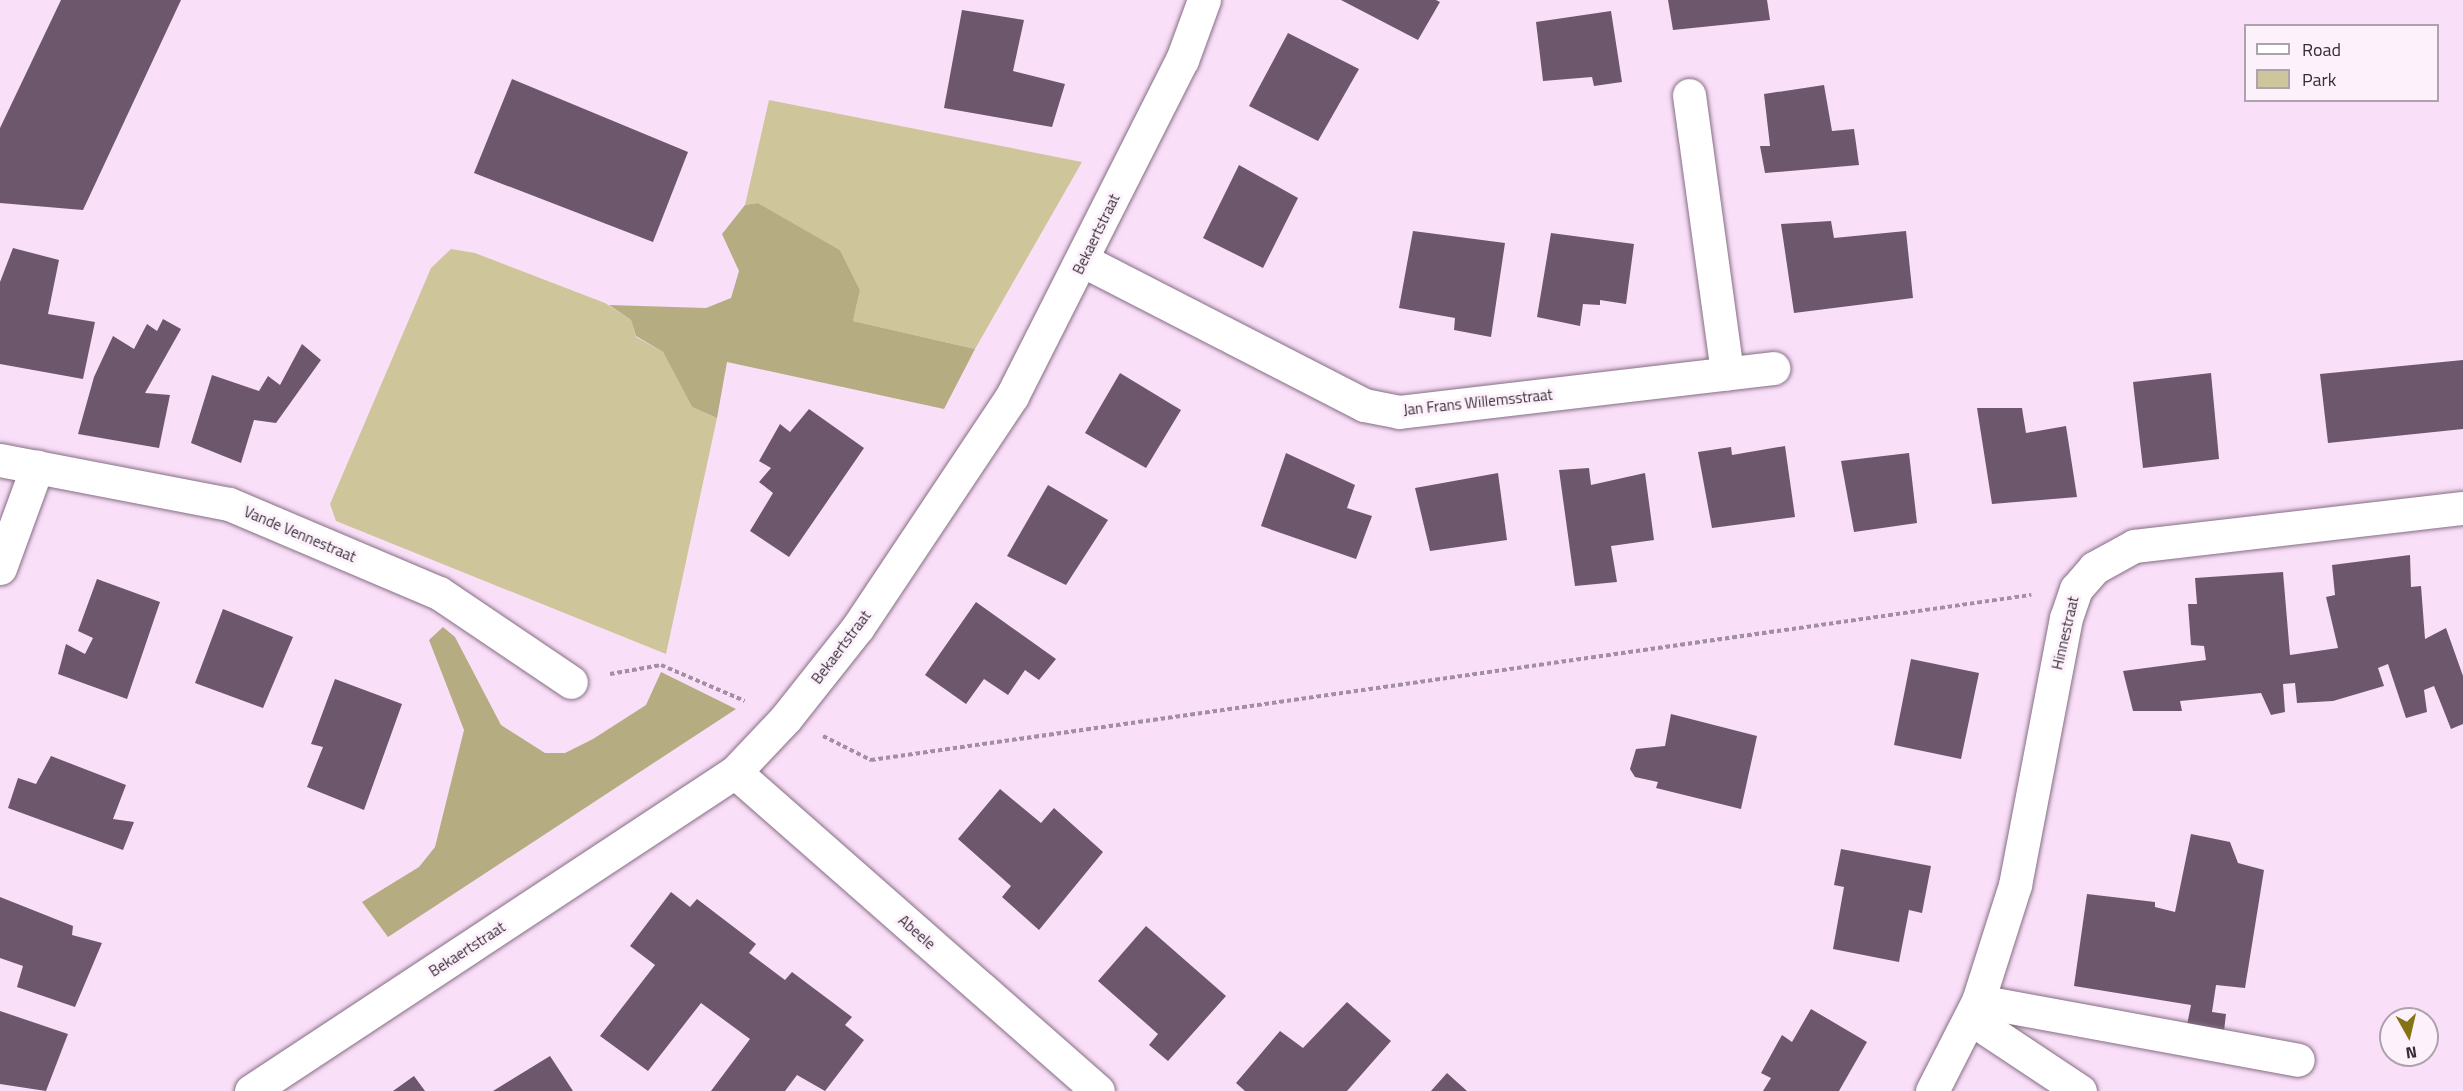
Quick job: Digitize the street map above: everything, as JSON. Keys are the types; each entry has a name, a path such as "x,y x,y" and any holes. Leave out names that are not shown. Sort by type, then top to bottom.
{"street":[{"name":"Bekaertstraat","path":"251,1091 735,772 786,718 940,507 1012,396 1084,261 1182,60 1204,0"},
{"path":"1689,95 1727,373"},
{"name":"Jan Frans Willemsstraat","path":"1084,261 1364,405 1399,412 1773,368"},
{"name":"Vande Vennestraat","path":"0,460 229,504 439,594 571,682"},
{"path":"0,567 37,467"},
{"name":"Hinnestraat","path":"1932,1091 1974,1009 2015,885 2066,618 2076,589 2094,568 2134,546 2463,508"},
{"name":"Abeele","path":"735,772 1098,1091"},
{"path":"1974,1009 2298,1060"},
{"path":"1974,1009 2080,1091"}],"path":[{"path":"571,682 661,665 786,718 871,760 2076,589"}],"green space":[{"path":"769,100 1082,162 975,349 853,321 860,290 840,250 758,203 745,205"},
{"path":"451,249 475,253 605,303 631,320 636,337 663,352 692,407 717,418 666,654 336,521 330,504 431,268"}],"shaded area":[{"path":"758,203 840,250 860,290 853,321 975,349 944,409 727,362 717,418 692,407 663,352 636,336 631,320 609,305 706,308 731,298 739,271 722,234 745,205"},
{"path":"443,627 455,637 501,725 545,753 565,753 593,739 646,705 661,672 736,709 388,937 362,902 419,867 435,847 464,730 429,640"}],"building":[{"path":"61,0 181,0 83,210 0,203 0,128"},
{"path":"1341,0 1436,0 1440,2 1418,40"},
{"path":"1668,0 1767,0 1770,20 1673,30"},
{"path":"962,10 1024,20 1013,71 1065,84 1052,127 944,108"},
{"path":"1611,11 1622,82 1594,86 1592,77 1543,81 1536,22"},
{"path":"1288,33 1359,69 1318,141 1249,106"},
{"path":"512,79 688,152 653,242 474,173"},
{"path":"1824,85 1832,131 1854,129 1859,165 1765,173 1760,146 1770,146 1764,94"},
{"path":"1239,165 1298,198 1263,268 1203,238"},
{"path":"1831,221 1834,238 1906,231 1913,298 1794,313 1781,224"},
{"path":"1413,231 1505,243 1491,337 1454,330 1455,318 1399,308"},
{"path":"1551,233 1634,244 1626,304 1600,300 1600,305 1583,304 1580,326 1537,317"},
{"path":"13,248 59,260 48,314 95,322 83,379 0,364 0,282"},
{"path":"163,319 181,329 145,393 170,395 159,448 78,434 94,377 113,336 134,349 147,324 157,331"},
{"path":"302,344 321,360 276,423 254,420 241,463 191,443 212,375 259,391 268,376 280,385"},
{"path":"2463,360 2463,429 2328,443 2320,374"},
{"path":"1120,373 1181,410 1146,468 1085,433"},
{"path":"2211,373 2219,459 2143,468 2133,382"},
{"path":"1977,408 2022,408 2026,433 2066,426 2077,497 1992,504"},
{"path":"809,409 864,448 789,557 750,531 773,493 759,482 771,468 759,461 780,424 790,432"},
{"path":"1785,446 1795,517 1712,528 1698,452 1731,447 1732,455"},
{"path":"1286,453 1355,485 1347,508 1372,516 1356,559 1261,526"},
{"path":"1909,453 1917,523 1854,532 1841,461"},
{"path":"1589,468 1591,485 1645,473 1654,540 1611,546 1617,582 1575,586 1559,470"},
{"path":"1498,473 1507,540 1430,551 1415,488"},
{"path":"1048,485 1108,520 1066,585 1007,556"},
{"path":"2410,555 2411,587 2421,586 2425,639 2446,628 2463,676 2463,724 2451,729 2434,686 2424,690 2427,712 2406,718 2388,664 2378,668 2384,686 2333,701 2297,703 2295,683 2283,684 2285,712 2271,715 2261,693 2180,701 2182,711 2133,711 2123,671 2206,660 2204,646 2191,645 2188,604 2197,604 2195,578 2283,572 2290,655 2338,648 2326,597 2335,595 2332,565"},
{"path":"97,579 160,602 127,699 58,674 66,644 85,654 93,638 78,631"},
{"path":"976,602 1056,659 1039,680 1025,670 1008,695 984,679 966,704 925,675"},
{"path":"223,609 293,637 263,708 195,683"},
{"path":"1911,659 1979,673 1961,759 1894,745"},
{"path":"335,679 402,704 364,810 307,787 323,747 311,744"},
{"path":"1671,714 1757,736 1741,809 1656,788 1658,782 1635,777 1630,769 1636,749 1665,746"},
{"path":"51,756 126,785 113,819 134,822 123,850 8,808 18,778 36,784"},
{"path":"1000,789 1041,823 1054,808 1103,852 1039,930 1002,897 1011,886 958,839"},
{"path":"2191,834 2230,842 2238,863 2264,870 2245,988 2216,985 2212,1012 2226,1014 2224,1031 2187,1025 2191,1005 2074,986 2087,894 2155,902 2155,907 2175,912"},
{"path":"1841,849 1931,866 1922,913 1909,910 1899,962 1833,949 1844,887 1834,885"},
{"path":"671,892 690,907 697,899 756,944 749,953 785,980 792,972 852,1017 845,1025 864,1040 825,1091 797,1075 785,1091 711,1091 750,1039 701,1003 648,1071 600,1036 655,965 630,946"},
{"path":"0,897 73,926 72,935 102,943 75,1007 17,987 23,966 0,958"},
{"path":"1146,926 1226,996 1168,1061 1149,1045 1158,1034 1098,981"},
{"path":"1347,1002 1391,1041 1347,1091 1245,1091 1236,1083 1280,1031 1303,1048"},
{"path":"1811,1009 1867,1042 1839,1091 1763,1091 1771,1078 1761,1073 1782,1035 1792,1042"},
{"path":"0,1011 68,1034 46,1091 0,1084"},
{"path":"550,1056 573,1091 493,1091"},
{"path":"1447,1073 1467,1091 1431,1091"},
{"path":"414,1076 425,1091 393,1091"}]}
